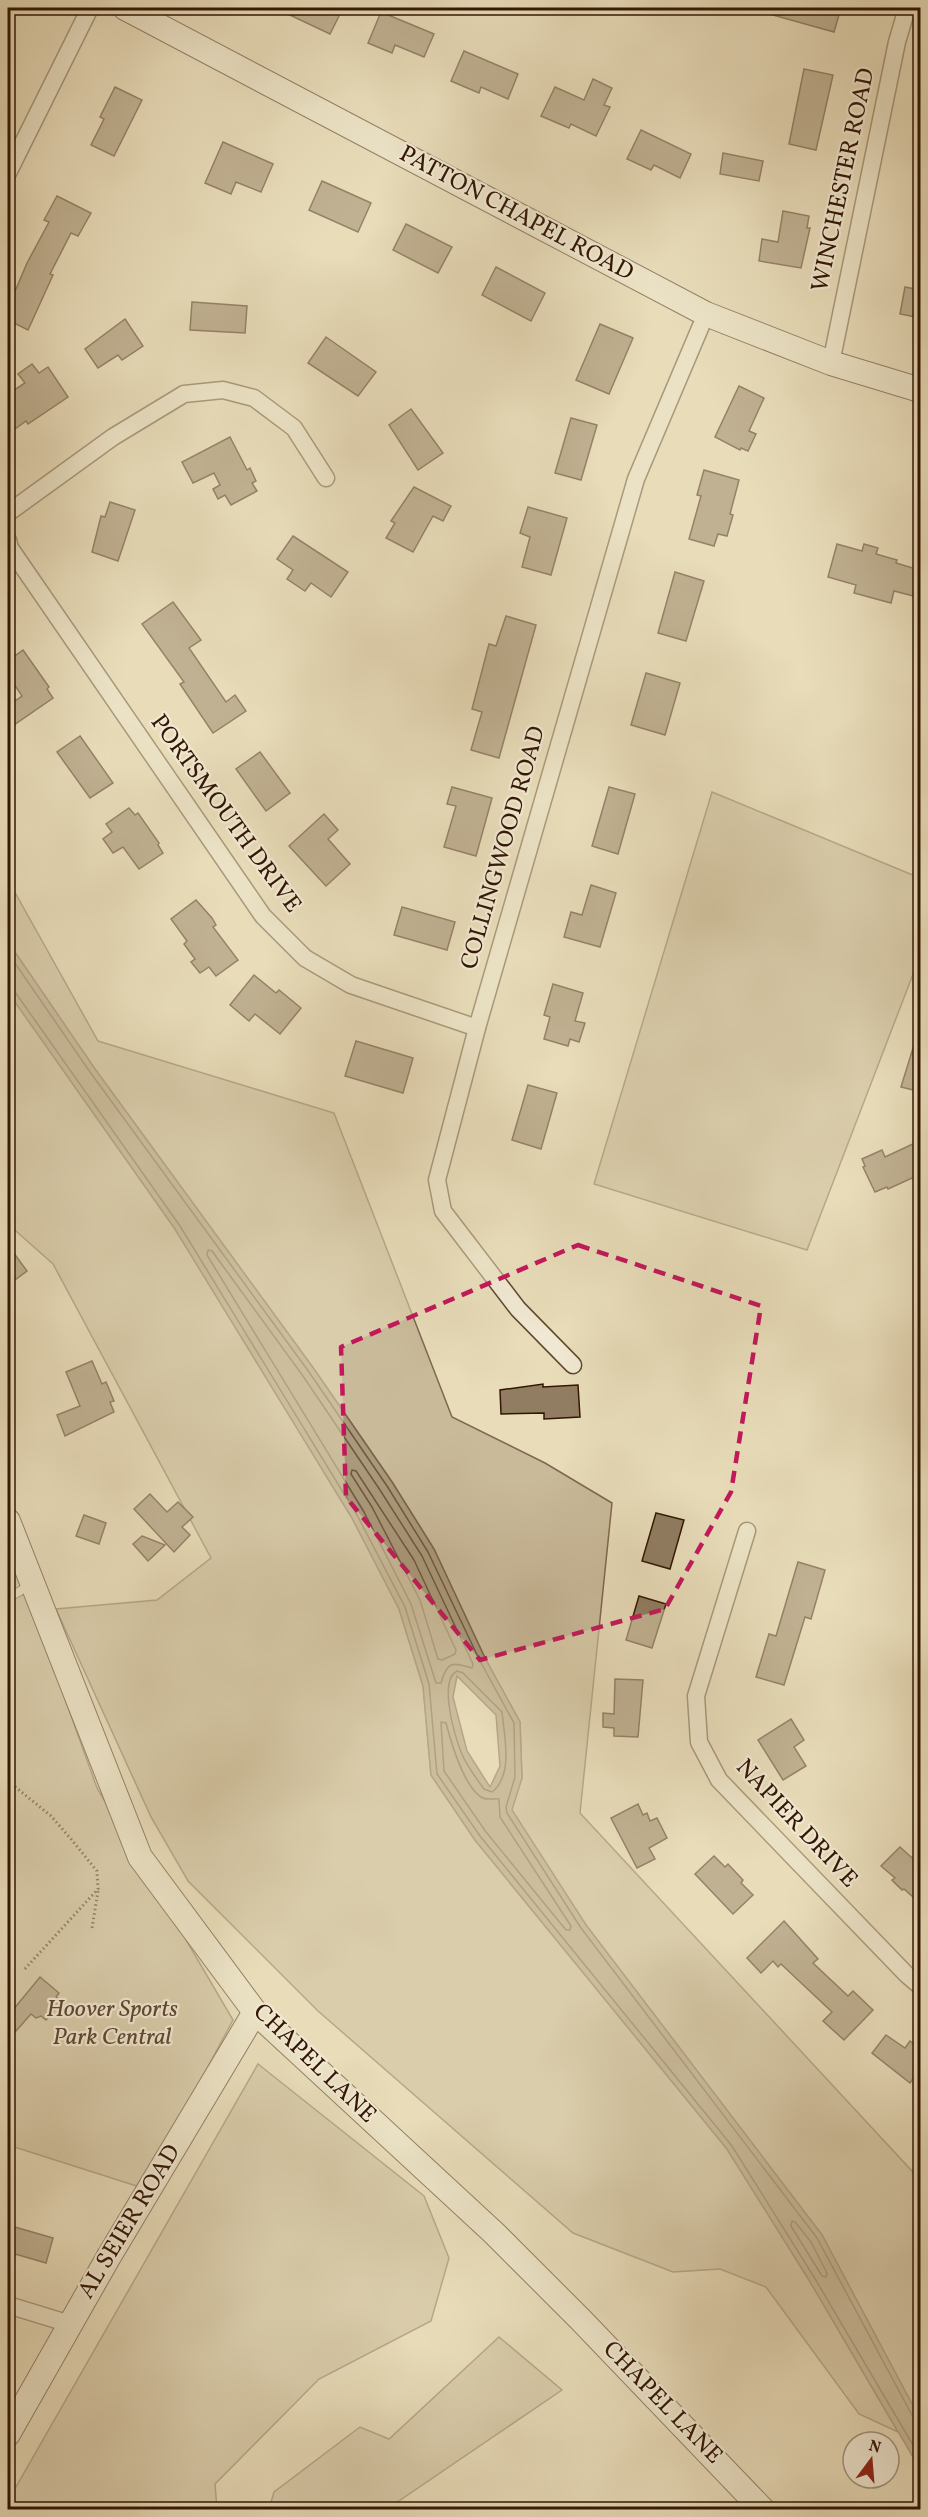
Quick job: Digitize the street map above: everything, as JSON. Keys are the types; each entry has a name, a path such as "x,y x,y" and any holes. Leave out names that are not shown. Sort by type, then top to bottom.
{"street":[{"path":"8,172 90,8"},
{"name":"PATTON CHAPEL ROAD","path":"125,8 706,314 831,363 921,390"},
{"name":"WINCHESTER ROAD","path":"831,363 906,8"},
{"name":"COLLINGWOOD ROAD","path":"573,1365 518,1309 443,1211 436,1180 477,1028 636,479 706,314"},
{"path":"8,513 113,438 184,394 223,390 254,398 294,428 326,478"},
{"name":"PORTSMOUTH DRIVE","path":"8,540 10,548 263,916 305,958 351,985 477,1028"},
{"name":"CHAPEL LANE","path":"8,1521 140,1857 255,2012 494,2232 763,2510"},
{"name":"NAPIER DRIVE","path":"747,1531 696,1696 699,1743 719,1780 907,1975 921,1986"},
{"name":"AL SEIER ROAD","path":"8,2434 70,2324 255,2012"},
{"path":"8,2305 70,2324"}],"lane":[{"path":"8,1598 32,1584"}],"path":[{"path":"8,1781 51,1816 98,1871 98,1889 92,1928"},
{"path":"23,1971 98,1889"}],"highlighted area":[{"path":"578,1245 761,1306 731,1492 665,1609 480,1660 346,1497 341,1347"}],"green space":[{"path":"712,792 920,878 920,956 807,1250 594,1184"},
{"path":"8,880 98,1041 334,1113 452,1417 545,1463 612,1503 580,1813 913,2172 920,2175 920,2419 822,2235 586,1925 511,1810 522,1778 520,1722 485,1658 434,1549 392,1482 314,1369 95,1069 8,942"},
{"path":"8,992 175,1229 352,1518 399,1609 423,1686 431,1775 475,1840 727,2149 809,2280 897,2430 859,2414 766,2287 720,2269 673,2272 573,2233 318,2011 188,1881 151,1817 56,1609 157,1600 211,1558 53,1264 8,1224"},
{"name":"Hoover Sports Park Central","path":"8,1540 97,1788 233,2020 143,2188 8,2145"},
{"path":"258,2064 424,2196 449,2258 431,2321 319,2379 215,2484 217,2509 8,2509 8,2501"},
{"path":"499,2337 562,2390 387,2509 269,2509 274,2492 360,2427 389,2439"}],"water":[{"path":"8,942 95,1069 314,1369 392,1482 434,1549 485,1658 520,1722 522,1778 512,1810 586,1925 822,2235 920,2419 920,2469 901,2437 901,2430 897,2430 809,2280 727,2149 475,1840 431,1775 423,1686 399,1609 352,1518 175,1229 8,992","holes":["457,1676 496,1715 500,1766 490,1787 467,1751 453,1697"]}],"building":[{"path":"275,8 343,8 330,34"},
{"path":"763,8 841,8 834,32 762,12"},
{"path":"381,12 434,34 424,57 395,45 392,53 368,43"},
{"path":"464,51 518,74 508,99 481,87 479,93 451,81"},
{"path":"804,69 833,75 816,150 789,144"},
{"path":"593,79 612,88 604,105 610,107 596,136 571,124 569,128 541,116 555,87 584,100"},
{"path":"115,87 142,100 114,156 91,145 104,119 100,117"},
{"path":"641,130 691,154 680,178 654,165 651,170 627,159"},
{"path":"223,142 273,164 261,192 236,182 231,194 205,183"},
{"path":"723,153 763,161 759,181 720,174"},
{"path":"322,181 371,203 358,232 309,210"},
{"path":"57,196 91,213 78,236 71,233 50,274 53,275 28,330 8,320 8,308 27,263 49,222 44,220"},
{"path":"783,211 809,216 807,228 810,228 801,268 759,261 762,239 778,242"},
{"path":"406,224 452,247 438,273 393,250"},
{"path":"496,267 545,293 531,321 482,295"},
{"path":"905,287 921,290 921,318 900,314"},
{"path":"192,302 247,306 245,333 190,330"},
{"path":"125,319 143,346 122,360 118,355 98,368 85,349"},
{"path":"600,324 633,338 609,394 576,380"},
{"path":"326,337 376,372 358,396 308,363"},
{"path":"32,364 39,373 48,367 68,397 28,424 26,421 8,434 8,394 25,383 18,374"},
{"path":"739,386 764,398 749,431 756,434 748,451 741,448 740,450 715,437"},
{"path":"411,409 443,453 418,470 389,425"},
{"path":"571,418 597,425 581,480 555,473"},
{"path":"230,437 247,470 250,468 256,481 252,483 257,491 231,505 225,495 218,499 213,489 220,485 214,473 193,483 182,462"},
{"path":"704,470 739,480 727,536 718,534 714,546 689,539 701,496 697,495"},
{"path":"414,487 451,506 443,521 433,516 413,552 386,538 395,523 391,521"},
{"path":"110,502 135,510 118,561 92,552 101,516 105,517"},
{"path":"528,507 567,518 551,575 522,567 530,537 520,533"},
{"path":"293,536 348,572 331,597 311,583 305,591 287,579 293,570 277,559"},
{"path":"837,544 862,551 864,544 878,548 876,554 916,569 914,579 921,580 921,598 894,591 891,603 854,593 856,585 828,577"},
{"path":"675,572 704,581 686,641 658,633"},
{"path":"173,602 201,640 189,648 226,702 235,695 246,711 213,733 180,684 184,682 142,624"},
{"path":"506,616 536,625 499,758 471,750 482,712 472,709 489,644 496,646"},
{"path":"23,650 49,687 47,689 53,698 8,729 8,706 22,696 8,675 8,661"},
{"path":"646,673 680,683 665,735 631,725"},
{"path":"80,736 113,783 90,798 57,752"},
{"path":"260,752 290,793 266,811 236,769"},
{"path":"452,787 492,798 476,856 444,847 456,806 447,804"},
{"path":"609,787 635,794 618,854 592,846"},
{"path":"129,808 135,815 138,813 159,843 163,853 139,869 123,847 113,853 103,839 112,832 106,824"},
{"path":"324,814 338,830 328,839 350,864 326,886 289,846"},
{"path":"591,885 616,893 600,947 564,937 571,912 582,915"},
{"path":"196,900 212,918 216,925 213,927 238,960 216,976 209,967 200,973 191,962 195,959 184,944 187,941 171,919"},
{"path":"402,907 455,922 447,950 394,935"},
{"path":"254,975 276,993 279,990 301,1008 280,1034 255,1014 249,1021 230,1005"},
{"path":"553,984 583,993 575,1021 585,1023 579,1042 570,1039 568,1046 544,1039 550,1017 544,1015"},
{"path":"917,1035 921,1035 921,1092 901,1087"},
{"path":"356,1041 413,1058 403,1093 345,1076"},
{"path":"528,1085 557,1093 541,1149 512,1140"},
{"path":"915,1143 921,1155 921,1174 888,1189 887,1187 875,1192 863,1167 865,1166 862,1159 882,1150 885,1157"},
{"path":"8,1245 27,1271 8,1285"},
{"path":"92,1361 102,1384 106,1382 114,1401 110,1402 114,1412 65,1436 57,1415 80,1406 66,1372"},
{"path":"543,1384 543,1387 578,1385 580,1417 544,1419 544,1413 501,1414 500,1390"},
{"path":"150,1494 167,1512 178,1502 193,1517 182,1527 190,1535 174,1552 134,1509"},
{"path":"656,1513 684,1520 670,1569 642,1561"},
{"path":"84,1515 106,1523 99,1544 76,1536"},
{"path":"142,1536 165,1545 148,1561 133,1544"},
{"path":"798,1562 825,1570 811,1619 805,1617 784,1685 756,1677 769,1634 776,1636"},
{"path":"639,1596 666,1604 652,1648 626,1640"},
{"path":"615,1679 643,1680 638,1737 614,1736 614,1728 603,1727 603,1713 614,1714"},
{"path":"791,1719 804,1740 794,1747 806,1766 783,1780 758,1740"},
{"path":"638,1804 643,1815 647,1813 650,1821 657,1818 667,1838 649,1848 655,1859 637,1868 611,1818"},
{"path":"900,1847 921,1866 921,1889 913,1897 904,1889 902,1890 892,1880 895,1878 881,1866"},
{"path":"714,1856 725,1867 728,1864 743,1880 741,1883 753,1895 733,1914 695,1874"},
{"path":"784,1921 818,1959 813,1963 848,1996 853,1991 873,2010 844,2040 823,2021 832,2012 781,1964 778,1967 773,1961 761,1973 747,1958"},
{"path":"40,1977 59,1993 56,1997 62,2001 46,2020 41,2016 36,2018 31,2014 8,2040 8,2016"},
{"path":"886,2035 905,2048 910,2041 921,2050 921,2068 910,2083 872,2053"},
{"path":"8,2225 53,2238 46,2263 8,2252"}]}
